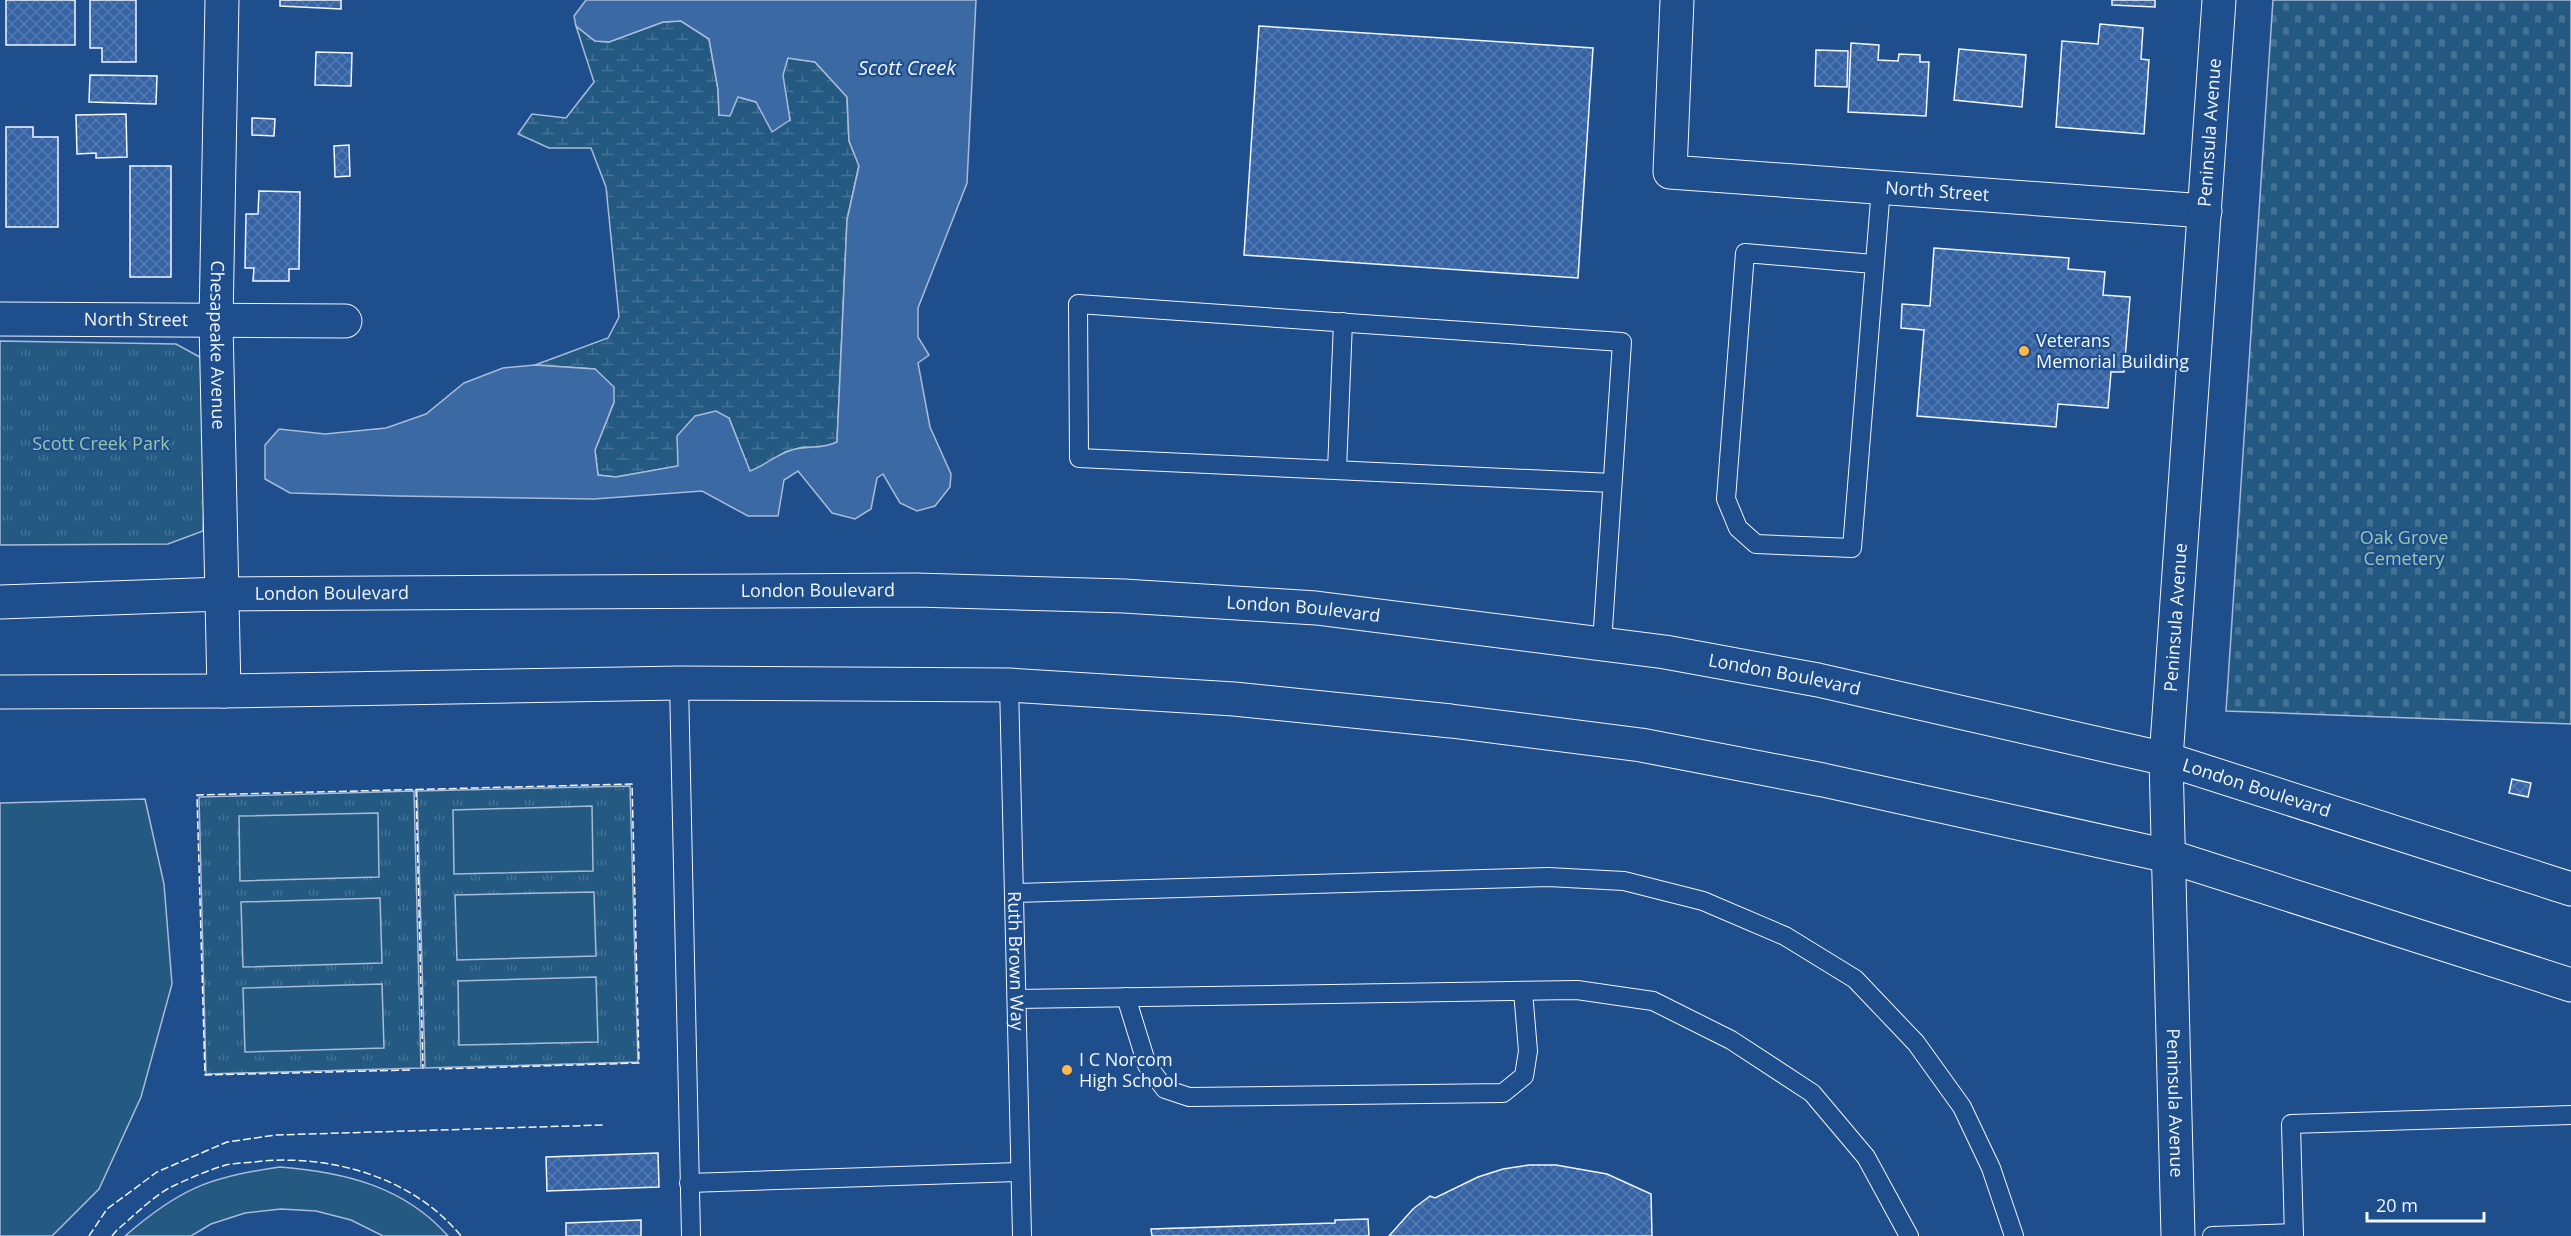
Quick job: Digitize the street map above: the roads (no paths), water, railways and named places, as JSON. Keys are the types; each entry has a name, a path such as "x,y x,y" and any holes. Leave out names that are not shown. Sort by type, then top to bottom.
{"main road":[{"name":"Chesapeake Avenue","path":"222,0 216,322 224,691"},
{"name":"North Street","path":"1677,0 1670,172 2205,211"},
{"name":"Peninsula Avenue","path":"2178,1236 2166,759 2219,0"},
{"name":"North Street","path":"0,319 345,321"},
{"name":"London Boulevard","path":"0,603 222,594 916,590 1124,596 1316,608 1665,652 1818,680 2166,759 2571,889"},
{"path":"0,693 678,683 1009,685 1245,700 1451,721 1641,745 1823,780 2168,856 2571,985"}],"lane":[{"path":"1873,264 1745,253 1726,499 1738,528 1756,544 1852,548 1873,264 1881,188"},
{"path":"1602,643 1622,342 1078,304 1079,458 1612,483"},
{"path":"1337,470 1342,322"},
{"path":"678,683 691,1236"},
{"name":"Ruth Brown Way","path":"1009,685 1022,1236"},
{"path":"1015,893 1548,877 1624,881 1703,901 1785,936 1855,979 1916,1043 1962,1107 1991,1168 2014,1236"},
{"path":"1017,999 1577,990 1653,1001 1731,1040 1812,1093 1866,1157 1909,1236"},
{"path":"1126,998 1147,1065 1165,1089 1189,1097 1503,1093 1524,1076 1527,1051 1523,991"},
{"path":"2212,1236 2294,1234 2291,1124 2571,1115"},
{"path":"690,1183 1020,1172"}],"water":[{"name":"Scott Creek","path":"586,0 976,0 967,183 918,308 918,337 929,355 918,363 930,427 951,474 950,487 935,506 917,511 900,503 883,474 877,478 871,509 855,519 832,513 798,471 784,480 778,516 748,516 702,491 594,499 398,496 290,493 265,479 265,445 279,429 325,434 386,428 426,414 464,383 503,368 535,365 595,369 614,387 614,402 595,450 598,475 616,477 678,466 677,436 695,416 716,411 729,418 750,471 789,451 837,442 847,220 859,166 849,141 847,97 815,62 788,58 783,75 790,120 772,132 756,102 738,97 730,116 719,115 718,89 709,39 681,21 663,22 609,42 595,41 576,26 574,16"}],"place":[{"name":"Veterans Memorial Building","path":"2024,351"},
{"name":"I C Norcom High School","path":"1067,1070"}],"park label":[{"name":"Scott Creek Park","path":"101,444"},
{"name":"Oak Grove Cemetery","path":"2404,548"}]}
